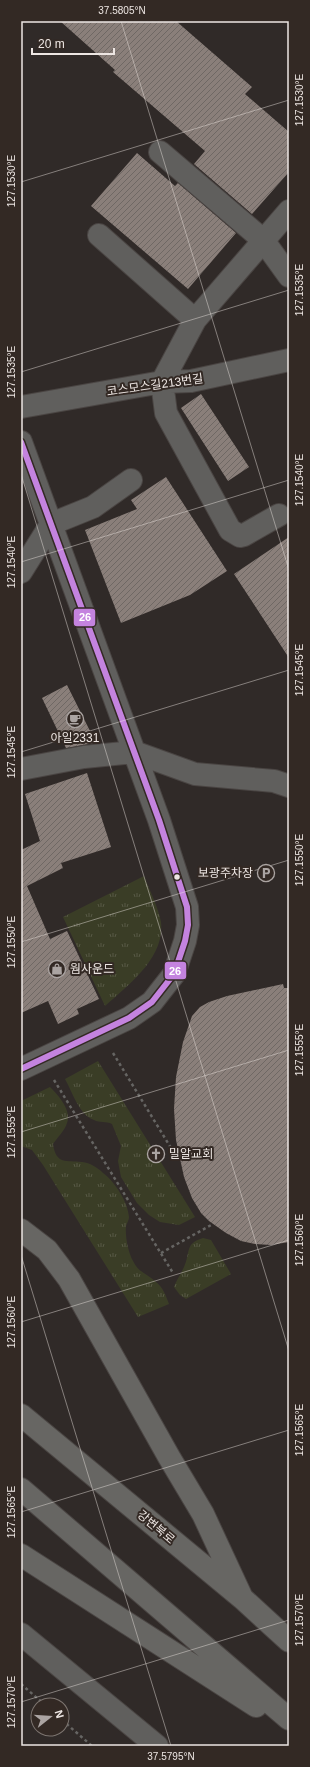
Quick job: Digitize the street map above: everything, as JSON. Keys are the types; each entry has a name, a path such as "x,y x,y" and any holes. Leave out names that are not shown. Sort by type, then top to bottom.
{"highway":[{"path":"21,1230 47,1250 69,1279 169,1457 203,1514 242,1598"},
{"name":"강변북로","path":"21,1415 242,1598 289,1640"},
{"path":"21,1489 289,1719"},
{"path":"21,1555 289,1727"}],"street":[{"path":"160,152 263,240 289,276"},
{"path":"279,515 244,535 240,536 230,530 166,413 162,382 196,320 289,211"},
{"path":"99,235 196,320"},
{"name":"코스모스길213번길","path":"21,406 162,382 191,381 289,360"},
{"path":"21,442 159,820 187,907 188,925 185,941 174,974 152,1002 129,1018 21,1069"},
{"path":"21,572 51,524 93,508 131,480"},
{"path":"21,769 94,755 134,752 195,774 274,781 289,786"},
{"path":"21,1634 157,1746"}],"path":[{"path":"100,1032 171,1148"},
{"path":"42,1060 173,1273"},
{"path":"161,1253 213,1224"},
{"path":"21,1684 36,1697"},
{"path":"70,1727 92,1746"}],"green space":[{"path":"144,876 160,916 161,935 151,959 143,970 105,1006 63,917"},
{"path":"98,1061 195,1217 179,1225 160,1222 149,1215 137,1203 121,1177 118,1161 121,1146 112,1124 96,1121 84,1113 76,1102 65,1079"},
{"path":"50,1087 57,1094 68,1113 66,1126 53,1144 54,1151 59,1158 63,1160 85,1163 93,1166 108,1177 116,1187 128,1211 129,1218 126,1226 126,1234 128,1249 131,1257 137,1268 160,1286 169,1304 138,1317 43,1165 32,1150 21,1146 21,1101"},
{"path":"203,1238 211,1240 231,1274 186,1299 180,1295 174,1287 186,1262 190,1246 197,1240"}],"building":[{"path":"60,21 176,21 252,87 245,94 289,132 289,172 252,214 194,164 205,151 113,72 115,70"},
{"path":"137,153 175,186 178,183 236,233 188,289 91,206"},
{"path":"201,394 249,467 228,481 181,408"},
{"path":"166,477 227,571 190,595 121,623 85,530 137,509 131,500"},
{"path":"289,537 289,658 234,574"},
{"path":"67,685 96,743 66,748 42,698"},
{"path":"87,773 111,847 61,863 63,868 27,886 50,939 67,931 99,999 77,1009 79,1014 58,1024 48,1001 21,1013 21,850 40,841 25,794"},
{"path":"283,984 284,988 289,988 289,1242 271,1245 255,1244 241,1241 209,1221 201,1213 192,1198 184,1177 176,1140 174,1109 176,1077 183,1042 192,1016 200,1007 209,1002 227,996"}],"transit line":[{"name":"26","path":"21,442 159,820 187,907 188,925 185,941 174,974 152,1002 129,1018 21,1069"}],"place":[{"name":"아일2331","path":"75,719"},
{"name":"보광주차장","path":"266,873"},
{"name":"웜사운드","path":"57,969"},
{"name":"밀알교회","path":"156,1154"}]}
